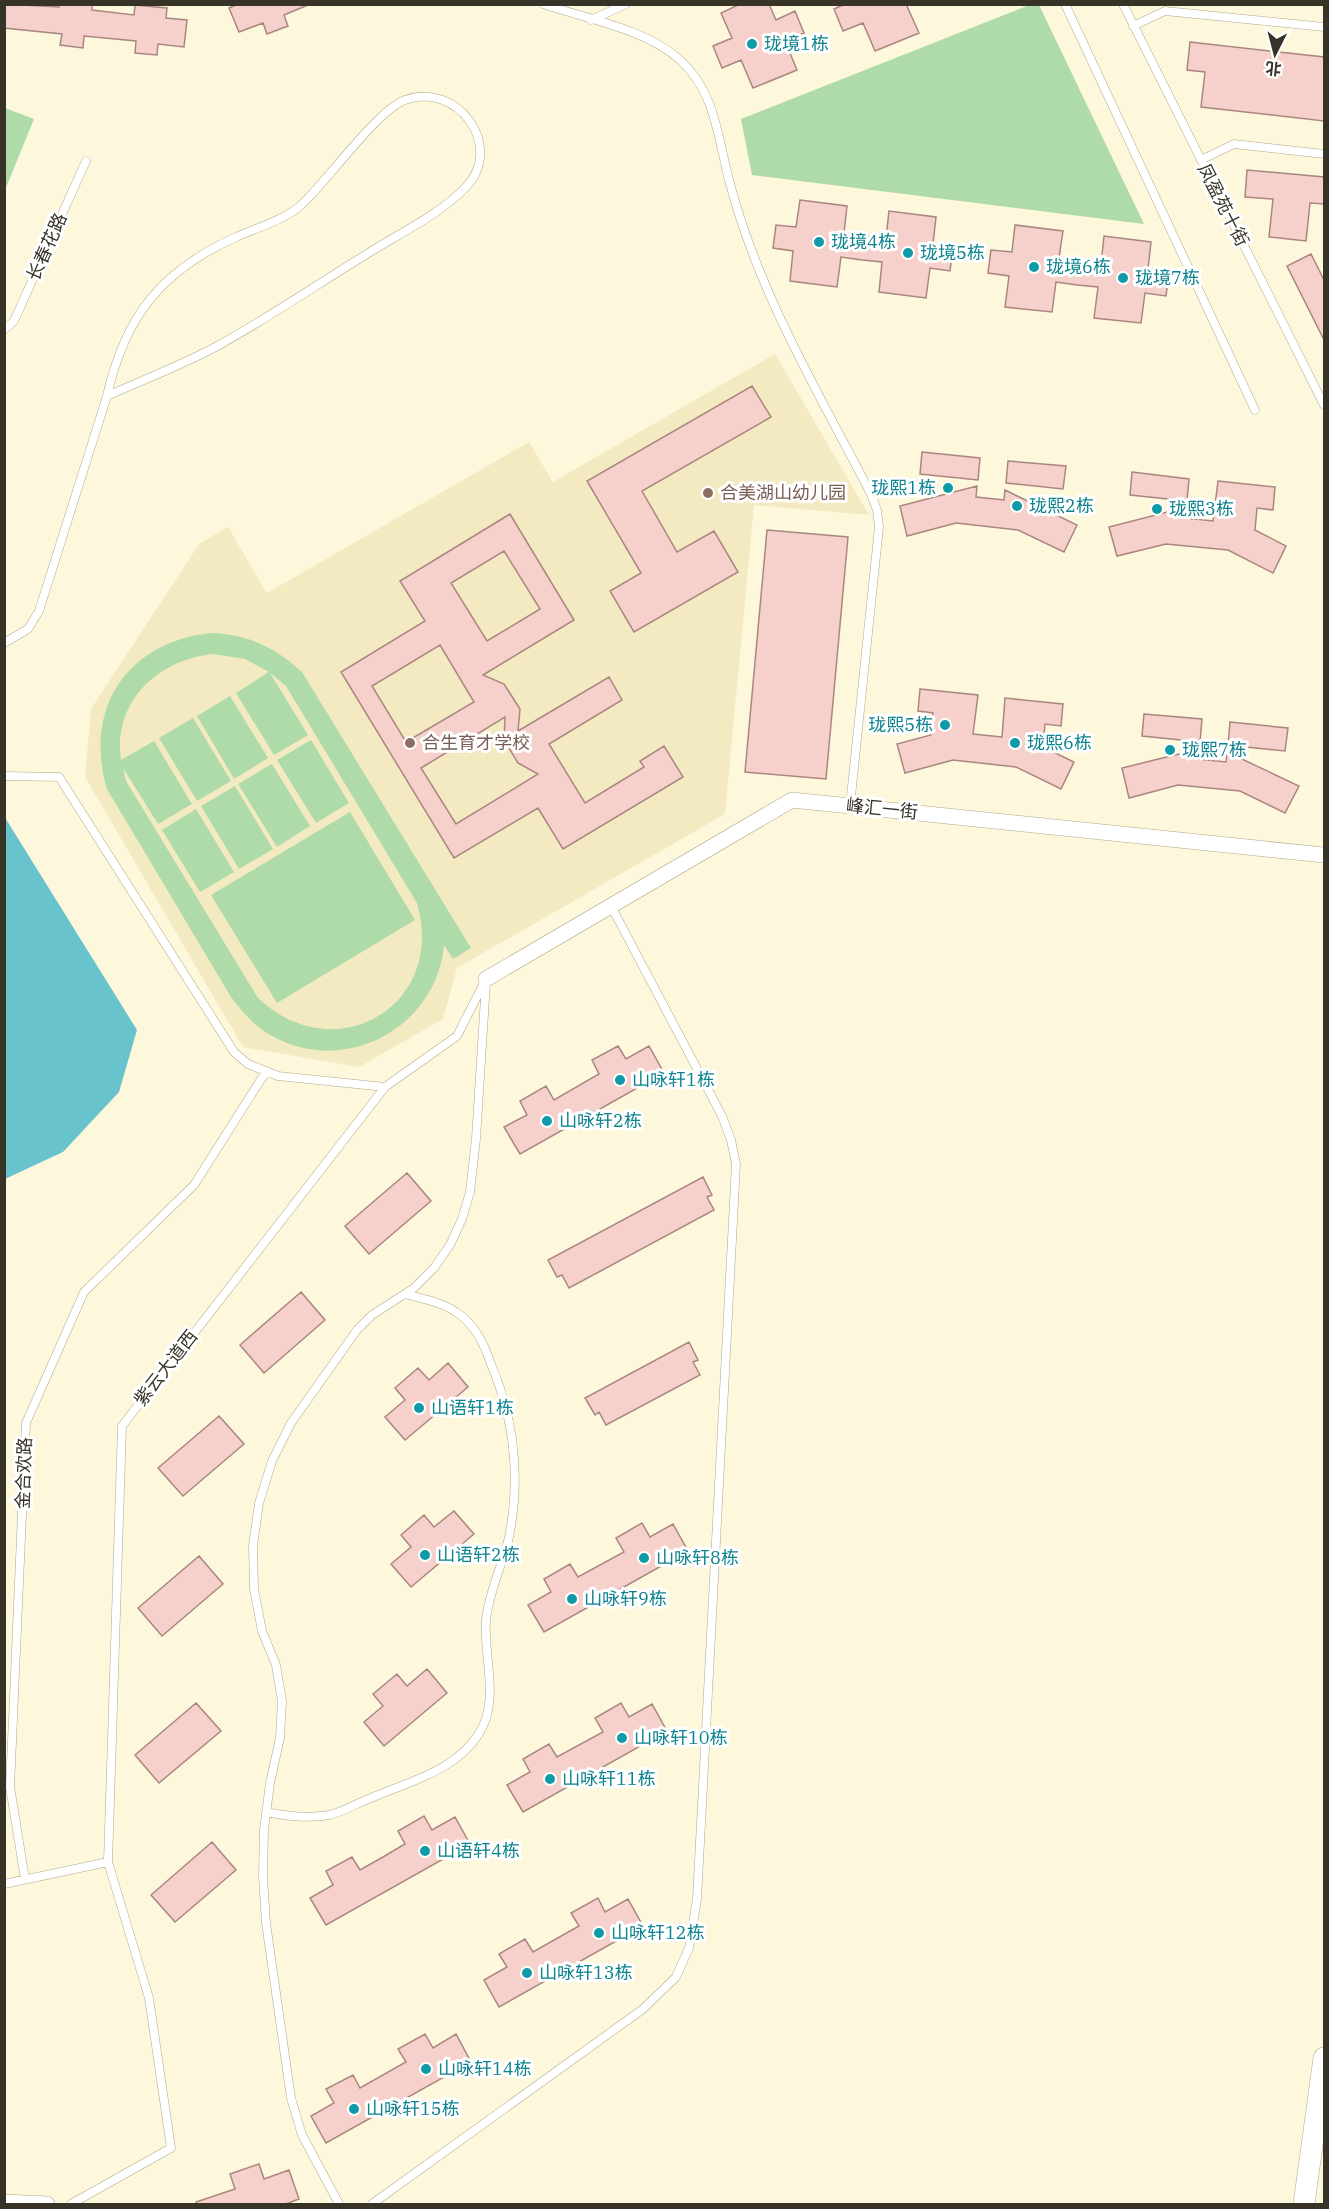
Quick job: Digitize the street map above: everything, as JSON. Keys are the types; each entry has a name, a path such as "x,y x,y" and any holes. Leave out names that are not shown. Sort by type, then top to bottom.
{"main road":[{"path":"1304,2205 1324,2058"}],"street":[{"name":"峰汇一街","path":"486,979 792,800 1324,855"},
{"path":"4,2202 47,2205"}],"lane":[{"path":"543,4 658,42 682,62 702,87 715,116 737,210 759,272 877,510 879,527 850,806"},
{"path":"591,20 626,4"},
{"path":"1065,4 1255,410"},
{"name":"凤盈苑十街","path":"1122,4 1324,405"},
{"path":"1134,26 1165,10 1324,27"},
{"path":"4,643 28,629 39,611 107,396 115,361 129,328 149,299 174,273 203,252 298,208 382,117 405,100 433,96 460,107 477,130 480,159 468,185 434,212 220,344 107,396"},
{"path":"1201,160 1234,144 1324,154"},
{"name":"长春花路","path":"4,330 14,321 86,161"},
{"path":"4,776 59,777 234,1052 248,1064 265,1073 385,1087"},
{"path":"372,2205 643,2009 676,1977 689,1948 697,1899 736,1164 731,1140 722,1116 611,906"},
{"path":"339,2205 302,2135 291,2098 266,1923 263,1876 266,1812 280,1738 282,1701 276,1665 262,1631 254,1589 253,1546 258,1503 272,1461 291,1423 357,1330 372,1315 405,1294 434,1268 450,1245 462,1219 470,1192 486,979"},
{"name":"紫云大道西","path":"71,2205 171,2148 149,1998 108,1862 122,1426 385,1087 457,1036 486,979"},
{"name":"金合欢路","path":"25,1879 10,1787 26,1423 84,1292 194,1185 265,1073"},
{"path":"266,1812 298,1818 331,1815 443,1767 464,1753 479,1733 488,1710 490,1684 485,1651 486,1618 509,1538 515,1489 513,1440 503,1392 484,1346 473,1327 456,1312 405,1294"},
{"path":"4,1884 108,1862"}],"shaded area":[{"name":"合生育才学校","path":"775,354 869,515 754,505 725,814 457,968 443,1019 359,1067 243,1047 85,777 91,709 199,544 228,527 267,593 529,442 553,482"}],"green space":[{"path":"1032,4 1039,5 1144,224 752,175 741,119"},
{"path":"4,108 34,119 5,190"},
{"path":"212,633 238,636 271,649 302,672 471,948 453,959 444,945 438,974 425,999 406,1020 383,1036 358,1047 330,1051 302,1048 274,1037 256,1025 231,997 107,789 101,759 101,732 108,706 119,684 136,665 157,649 182,639","holes":["213,654 245,659 269,672 236,693 274,755 308,735 270,673 286,686 417,903 422,940 416,972 400,998 378,1016 350,1027 320,1028 288,1019 258,998 126,781 123,768 158,824 192,804 154,741 121,760 120,739 124,720 132,703 143,688 157,675 174,665"]},
{"path":"230,696 268,758 234,779 197,716"},
{"path":"193,718 231,781 197,801 159,738"},
{"path":"311,740 349,803 316,823 277,760"},
{"path":"272,764 310,826 277,847 238,784"},
{"path":"235,786 273,849 239,869 201,806"},
{"path":"196,809 234,872 200,892 162,830"},
{"path":"350,812 415,920 277,1003 211,895"}],"water":[{"path":"4,816 137,1030 119,1092 63,1152 5,1179"}],"building":[{"path":"4,4 59,7 59,4 92,4 92,10 134,15 135,5 167,8 166,18 187,20 184,47 158,44 157,55 135,53 136,41 84,36 83,48 60,45 62,34 4,28"},
{"path":"238,4 308,5 284,15 288,26 267,34 263,23 239,32 229,8"},
{"name":"珑境1栋","path":"740,4 769,4 776,20 795,11 804,33 785,41 797,70 753,88 741,60 722,68 713,46 732,38 721,13"},
{"path":"845,4 906,4 919,33 875,51 863,23 843,31 834,9"},
{"path":"1190,42 1324,57 1324,121 1201,107 1205,72 1187,70"},
{"path":"1247,170 1324,177 1324,204 1310,203 1306,241 1269,237 1273,199 1245,197"},
{"path":"800,200 847,206 844,233 865,236 886,238 889,211 936,217 933,244 953,247 950,271 930,268 926,298 879,292 882,262 841,257 837,287 790,281 793,251 773,248 776,225 796,227"},
{"path":"1015,225 1063,231 1059,258 1101,264 1104,236 1151,242 1148,269 1169,272 1166,296 1145,293 1141,323 1094,318 1098,287 1056,282 1052,312 1005,307 1009,276 988,273 991,250 1012,252"},
{"path":"1311,254 1324,280 1324,340 1287,266"},
{"path":"752,386 771,417 642,491 677,552 714,531 738,572 634,632 610,591 641,573 587,481"},
{"path":"922,452 980,458 978,480 920,474"},
{"path":"1008,461 1066,466 1063,489 1006,483"},
{"path":"1132,472 1189,479 1187,501 1130,495"},
{"path":"1218,481 1275,487 1273,510 1257,508 1255,530 1286,546 1273,573 1228,550 1166,544 1117,556 1109,527 1187,507 1186,518 1213,521"},
{"path":"977,486 976,497 1004,500 1005,490 1077,525 1064,552 1018,530 956,523 907,536 900,506"},
{"path":"510,514 574,620 483,675 504,684 520,709 518,731 609,677 622,700 549,744 585,803 644,767 640,761 664,746 683,777 563,849 538,808 454,858 341,672 425,621 400,581","holes":["504,551 540,609 487,641 451,583","440,645 474,702 406,742 372,686","505,717 504,740 518,763 538,774 456,824 421,768"]},
{"path":"767,530 848,537 826,779 745,772"},
{"path":"920,689 978,695 973,734 1002,737 1005,698 1063,704 1061,726 1045,724 1043,747 1074,762 1061,789 1016,767 953,760 905,773 897,744 931,735 933,713 918,711"},
{"path":"1144,714 1202,719 1200,742 1142,736"},
{"path":"1230,722 1288,728 1285,751 1228,745"},
{"path":"1199,749 1198,759 1226,762 1227,752 1299,786 1285,813 1240,791 1178,785 1129,798 1122,768"},
{"path":"618,1046 626,1059 649,1046 664,1073 520,1154 504,1127 527,1115 520,1101 546,1086 554,1100 599,1074 592,1060"},
{"path":"407,1173 431,1201 369,1254 345,1226"},
{"path":"703,1177 712,1195 707,1197 714,1210 569,1288 562,1275 557,1277 548,1260"},
{"path":"301,1292 325,1320 264,1373 240,1345"},
{"path":"689,1342 698,1360 693,1362 700,1375 606,1425 599,1412 595,1415 585,1398"},
{"name":"山语轩1栋","path":"448,1363 468,1387 405,1440 385,1417 405,1400 395,1388 418,1368 429,1380"},
{"path":"219,1416 244,1444 183,1496 158,1468"},
{"name":"山语轩2栋","path":"454,1511 474,1534 411,1587 391,1564 411,1547 401,1535 424,1515 434,1527"},
{"path":"642,1523 650,1537 673,1524 688,1551 544,1632 528,1605 551,1592 544,1579 570,1564 578,1577 624,1552 616,1538"},
{"path":"199,1556 223,1584 162,1636 138,1608"},
{"path":"427,1669 447,1693 384,1746 364,1722 383,1706 373,1694 397,1674 407,1686"},
{"path":"196,1703 221,1731 159,1783 135,1755"},
{"path":"621,1703 629,1717 652,1704 667,1731 523,1812 507,1785 530,1772 523,1759 549,1744 557,1757 603,1732 595,1718"},
{"path":"424,1816 432,1830 455,1817 470,1844 326,1925 310,1898 333,1885 326,1871 352,1857 360,1870 405,1844 398,1831"},
{"path":"212,1842 236,1870 175,1922 151,1895"},
{"path":"598,1898 605,1912 628,1899 643,1926 499,2007 484,1980 507,1967 499,1954 525,1939 533,1952 579,1926 571,1913"},
{"path":"425,2034 433,2048 456,2034 471,2062 326,2143 311,2116 334,2103 326,2089 353,2075 360,2088 406,2062 398,2049"},
{"path":"259,2164 264,2179 289,2170 299,2199 283,2205 196,2205 196,2202 235,2189 230,2174"}],"place":[{"name":"珑境1栋","path":"752,44"},
{"name":"珑境4栋","path":"819,242"},
{"name":"珑境5栋","path":"908,253"},
{"name":"珑境6栋","path":"1034,267"},
{"name":"珑境7栋","path":"1123,278"},
{"name":"珑熙1栋","path":"948,488"},
{"name":"合美湖山幼儿园","path":"708,493"},
{"name":"珑熙2栋","path":"1017,506"},
{"name":"珑熙3栋","path":"1157,509"},
{"name":"珑熙5栋","path":"945,725"},
{"name":"合生育才学校","path":"410,743"},
{"name":"珑熙6栋","path":"1015,743"},
{"name":"珑熙7栋","path":"1170,750"},
{"name":"山咏轩1栋","path":"620,1080"},
{"name":"山咏轩2栋","path":"547,1121"},
{"name":"山语轩1栋","path":"419,1408"},
{"name":"山语轩2栋","path":"425,1555"},
{"name":"山咏轩8栋","path":"644,1558"},
{"name":"山咏轩9栋","path":"572,1599"},
{"name":"山咏轩10栋","path":"622,1738"},
{"name":"山咏轩11栋","path":"550,1779"},
{"name":"山语轩4栋","path":"425,1851"},
{"name":"山咏轩12栋","path":"599,1933"},
{"name":"山咏轩13栋","path":"527,1973"},
{"name":"山咏轩14栋","path":"426,2069"},
{"name":"山咏轩15栋","path":"354,2109"}]}
